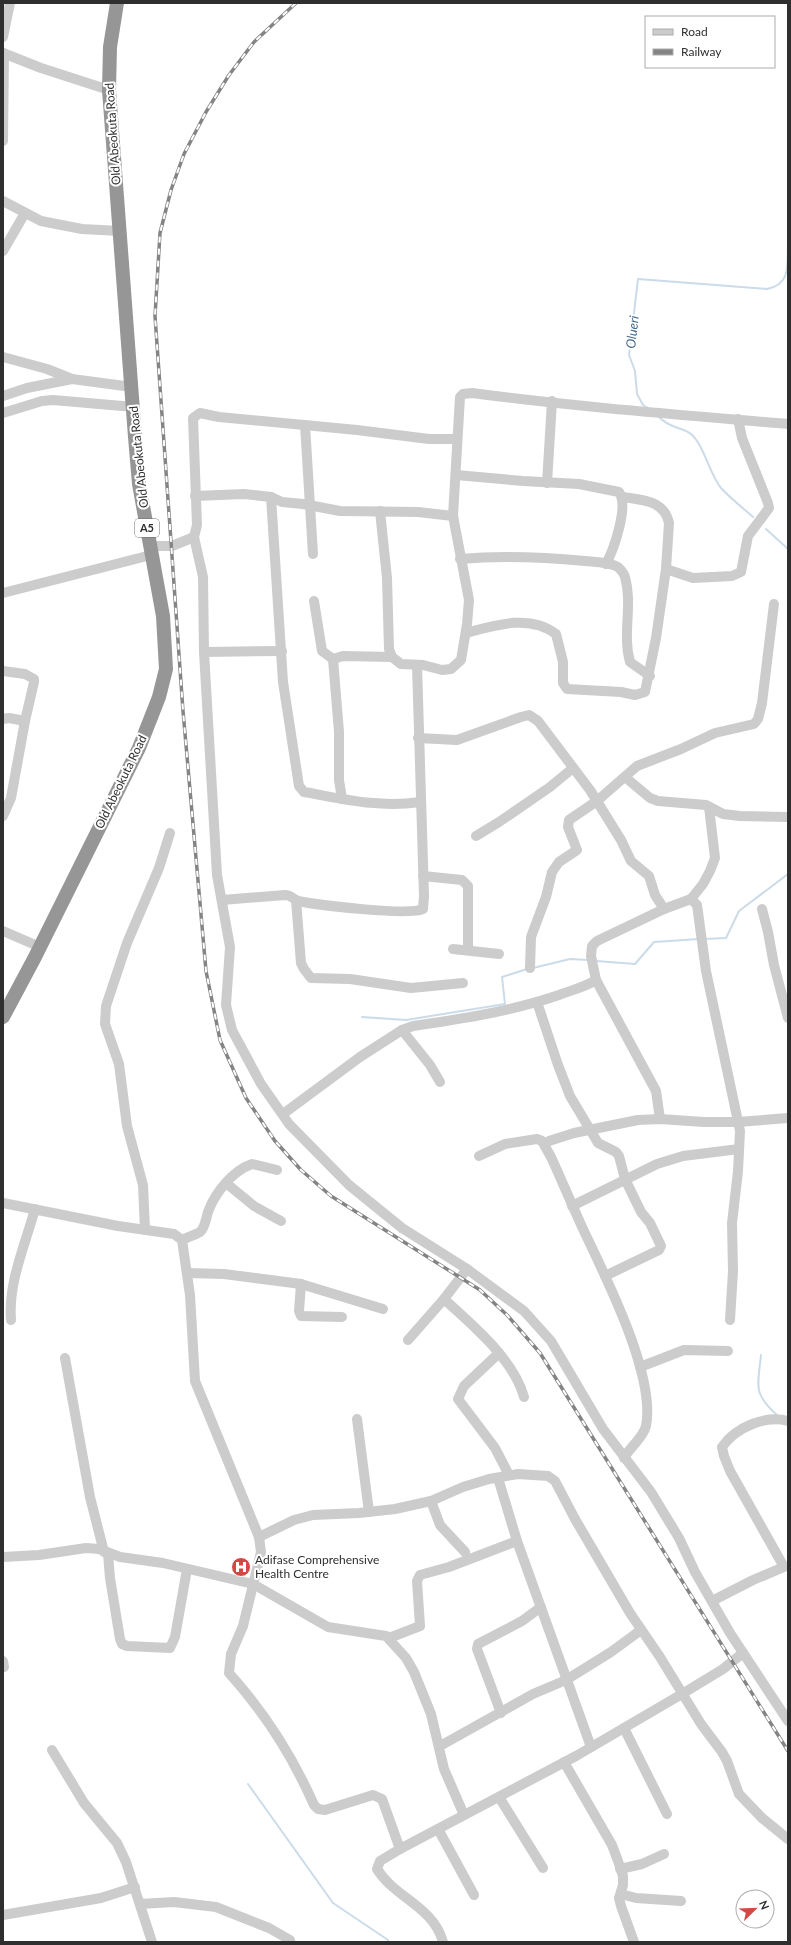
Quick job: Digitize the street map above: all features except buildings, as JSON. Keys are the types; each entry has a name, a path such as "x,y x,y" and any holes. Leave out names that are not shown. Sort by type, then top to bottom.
{"highway":[{"name":"Old Abeokuta Road","path":"3,1017 40,947 139,748 159,697 166,669 166,645 163,616 139,484 109,90 110,47 113,16 117,3"}],"street":[{"path":"3,37 10,3"},
{"path":"3,141 4,53 55,73 109,90"},
{"path":"3,201 42,221 82,229 120,231"},
{"path":"3,251 25,213"},
{"path":"3,357 47,369 72,379 132,387"},
{"path":"3,396 26,388 72,379"},
{"path":"380,511 386,578 389,649 392,657 401,664 417,665 442,670 454,668 461,660 466,633 469,600 453,516 456,475 456,439 460,397 463,394 472,393 643,412 667,412 788,424"},
{"path":"3,413 42,401 53,400 68,400 134,407"},
{"path":"547,483 552,401"},
{"path":"456,439 429,439 357,430 219,417 200,413 193,418 192,426 197,525 194,537 203,577 204,652 217,875 230,947 226,1005 232,1030 261,1084 289,1124 349,1185 402,1228 467,1269 524,1311 551,1341 583,1397 624,1458 651,1492 679,1538 695,1572 743,1653 788,1721"},
{"path":"666,569 694,578 712,578 739,574 748,536 769,508 742,438 738,420"},
{"path":"305,425 312,554"},
{"path":"456,475 547,483 580,484 619,492 623,497 652,502 659,506 664,511 669,523 666,569 650,676 645,692 635,695 615,692 566,689 563,683 563,662 556,634 549,628 515,623 502,624 466,633"},
{"path":"195,496 244,494 271,497 282,502 340,511 418,512 453,516"},
{"path":"271,497 283,682 299,786 304,792 356,803 386,804 420,802"},
{"path":"606,564 620,525 623,497"},
{"path":"3,592 172,546 194,537"},
{"path":"460,559 484,557 550,558 606,564 617,567 625,577 628,595 627,625 630,662 650,676"},
{"path":"314,601 322,651 333,659 339,732 339,780 342,799"},
{"path":"530,968 531,937 552,872 559,862 577,850 568,827 569,820 597,801 637,766 681,750 704,737 754,724 758,719 762,704 774,604"},
{"path":"204,652 282,651"},
{"path":"333,659 343,656 392,657"},
{"path":"222,900 290,895 296,900 343,907 405,912 421,910 424,907 417,665"},
{"path":"3,671 25,674 34,679 11,798 3,816"},
{"path":"418,738 457,740 530,715 538,721 597,801 621,840 631,861 649,876 655,895 664,909"},
{"path":"3,718 25,721"},
{"path":"476,836 550,787 573,768"},
{"path":"625,777 650,798 709,807 722,814 788,817"},
{"path":"660,1119 656,1091 596,980 591,956 592,946 597,941 664,909 691,899 703,884 715,858 709,807"},
{"path":"146,1230 143,1185 127,1126 119,1064 105,1024 106,1006 128,943 159,868 170,832"},
{"path":"423,876 462,880 466,882 468,886 468,950"},
{"path":"691,899 697,905 706,971 738,1122 739,1149 732,1223 733,1271 730,1320"},
{"path":"296,900 301,963 311,978 350,979 411,988 463,983"},
{"path":"762,909 774,965 788,1018"},
{"path":"3,930 40,947"},
{"path":"453,949 499,954"},
{"path":"282,1114 360,1057 402,1030 413,1026 491,1014 537,1002 579,988 596,980"},
{"path":"537,1002 570,1096 589,1130 600,1145 616,1152 619,1156 625,1179 641,1212 650,1223 660,1246 659,1250 605,1276"},
{"path":"402,1030 430,1065 440,1082"},
{"path":"549,1141 557,1137 638,1120 660,1119 704,1122 738,1122 788,1118"},
{"path":"479,1156 505,1144 536,1139 542,1141 554,1164 614,1297 640,1367 646,1398 646,1427 624,1458"},
{"path":"572,1206 657,1164 683,1156 739,1149"},
{"path":"182,1240 199,1233 203,1228 219,1190 252,1164 278,1170"},
{"path":"226,1183 254,1206 281,1221"},
{"path":"3,1203 174,1234 182,1240 191,1302 195,1380 259,1537 261,1552 243,1626 230,1654 228,1673 274,1729 291,1757 314,1805 318,1809 325,1810 373,1795 382,1799 400,1849"},
{"path":"10,1320 10,1308 16,1272 35,1209"},
{"path":"408,1340 467,1269"},
{"path":"187,1274 224,1274 301,1284 383,1310"},
{"path":"301,1284 299,1311 301,1316 342,1317"},
{"path":"444,1298 499,1353 518,1379 524,1397"},
{"path":"640,1367 684,1350 728,1350"},
{"path":"499,1353 464,1386 458,1399 495,1448 509,1475"},
{"path":"65,1358 90,1497 106,1553 122,1644 127,1646 170,1648 175,1637 188,1569"},
{"path":"712,1601 753,1580 786,1566 730,1471 722,1447 727,1439 741,1430 759,1422 770,1418 788,1421"},
{"path":"357,1419 368,1512"},
{"path":"259,1537 294,1520 313,1515 395,1509 431,1501 463,1487 509,1475 548,1476 555,1481 575,1519 641,1630 727,1761 739,1794 762,1818 788,1839"},
{"path":"498,1478 517,1541 591,1747"},
{"path":"431,1501 440,1525 465,1552"},
{"path":"389,1638 420,1626 417,1580 420,1575 449,1567 517,1541"},
{"path":"3,1557 39,1555 86,1548 99,1549 106,1553 188,1569 253,1584 328,1627 386,1636 406,1658 414,1672 431,1714 440,1746 444,1769 464,1815"},
{"path":"501,1712 477,1649 478,1644 522,1621 541,1607"},
{"path":"440,1746 533,1694 566,1680 611,1652 641,1630"},
{"path":"443,1942 434,1922 421,1908 392,1888 384,1879 377,1868 380,1861 591,1747 682,1694 723,1668 743,1653"},
{"path":"624,1728 667,1814"},
{"path":"52,1750 84,1803 117,1843 135,1887 152,1942"},
{"path":"564,1762 612,1845 620,1869 623,1885 621,1906 634,1942"},
{"path":"499,1797 542,1868"},
{"path":"438,1829 474,1895"},
{"path":"620,1869 642,1864 664,1854"},
{"path":"3,1915 101,1898 135,1887"},
{"path":"621,1894 636,1898 681,1901"},
{"path":"140,1904 174,1902 216,1907 269,1928 290,1940"}],"waterway":[{"name":"Olueri","path":"648,408 643,405 637,394 635,371 629,355 638,279 767,289 775,287 784,278 787,267 788,245"},
{"name":"Olueri","path":"659,417 668,424 688,432 696,439 721,488 753,517"},
{"name":"Olueri","path":"766,529 788,549"},
{"path":"705,939 726,938 739,911 788,874"},
{"path":"596,961 635,964 654,942 699,939"},
{"path":"533,968 570,959 588,960"},
{"path":"362,1017 406,1020 505,1004 502,977 527,969"},
{"path":"761,1355 758,1382 760,1395 778,1416"},
{"path":"248,1784 333,1903 388,1940 388,1942"}],"railway":[{"path":"296,3 254,42 229,75 206,112 184,154 171,190 160,233 155,316 183,711 206,971 220,1040 246,1098 275,1141 301,1170 331,1196 480,1290 507,1315 540,1353 788,1751"}],"place":[{"name":"Adifase Comprehensive Health Centre","path":"241,1567"}]}
